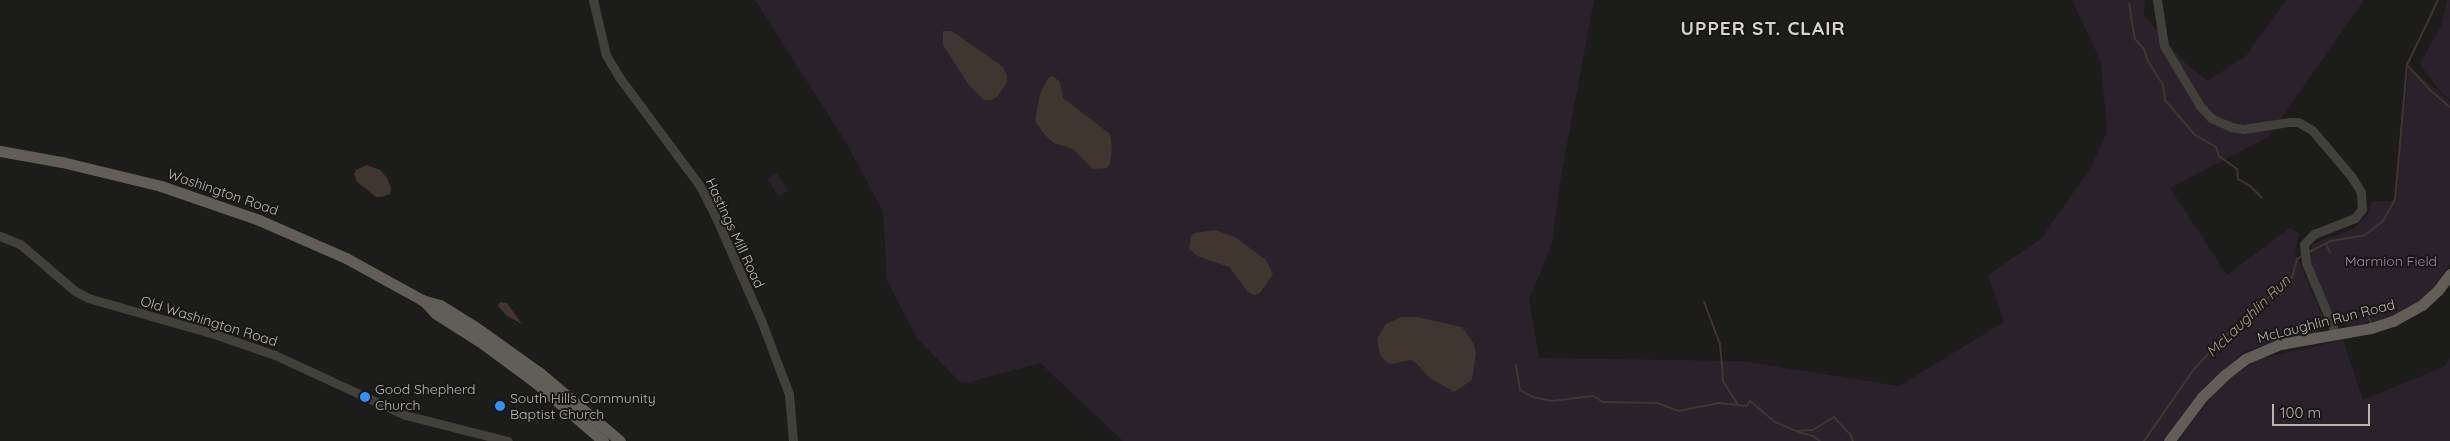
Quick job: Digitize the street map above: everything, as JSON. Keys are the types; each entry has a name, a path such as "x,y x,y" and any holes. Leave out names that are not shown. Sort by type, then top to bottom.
{"main road":[{"name":"Washington Road","path":"0,151 62,162 127,177 224,207 282,229 346,258 422,300 440,305 508,349 559,387 620,441"},
{"name":"McLaughlin Run Road","path":"2169,441 2202,397 2245,359 2272,347 2371,328 2405,316 2430,298 2450,274"},
{"name":"Washington Road","path":"422,300 435,313 482,343 536,383 603,441"}],"street":[{"name":"Hastings Mill Road","path":"593,0 606,55 619,77 700,186 714,213 761,320 786,387 792,410 793,441"},
{"path":"2157,0 2164,46 2200,106 2211,118 2226,125 2243,129 2298,122 2312,130 2356,183 2363,199 2360,212 2348,222 2308,238 2304,248 2305,259 2336,334"},
{"name":"Old Washington Road","path":"0,236 20,244 75,291 88,298 214,334 275,355 405,415 508,441"}],"green space":[{"path":"755,0 1594,0 1560,182 1552,244 1529,300 1539,358 1742,361 1899,386 2004,322 1988,275 2041,239 2091,167 2107,132 2101,62 2072,0 2145,0 2144,15 2182,60 2207,81 2246,56 2286,0 2364,0 2268,137 2170,188 2227,275 2290,228 2299,233 2295,252 2326,324 2317,334 2273,342 2244,352 2205,386 2163,441 1123,441 1040,363 962,384 917,338 887,281 883,211 845,141"},
{"path":"2447,0 2450,0 2450,99 2442,94 2420,64 2442,24"},
{"name":"Marmion Field","path":"2409,66 2450,102 2450,264 2424,299 2394,316 2349,327 2336,323 2309,265 2312,244 2351,230 2367,216 2372,201 2394,201"},
{"path":"777,173 788,191 778,197 768,179"},
{"path":"2343,340 2363,400 2445,366 2450,358 2450,441 2179,441 2183,433 2219,387 2258,359"}],"shaded area":[{"path":"943,31 952,31 1003,67 1007,75 1007,82 998,96 992,100 984,100 969,85 943,45"},
{"path":"1053,76 1060,82 1063,98 1110,134 1112,148 1110,164 1107,168 1093,169 1073,149 1054,143 1035,122 1040,94 1048,78"},
{"path":"367,165 380,170 387,178 391,188 390,194 376,197 357,182 354,174 356,170"},
{"path":"1215,230 1235,237 1266,260 1273,274 1260,293 1254,295 1248,292 1229,267 1197,256 1189,248 1191,236 1195,233"},
{"path":"500,302 507,303 522,324 507,316 498,306"},
{"path":"1401,317 1417,317 1462,327 1474,344 1476,354 1472,380 1454,392 1430,378 1411,360 1392,364 1386,362 1380,355 1377,338 1386,324"}],"waterway":[{"name":"McLaughlin Run","path":"2309,252 2331,241 2365,235 2383,221 2395,199 2407,65 2438,0"},
{"path":"2129,3 2135,39 2144,49 2148,61 2163,85 2165,100 2195,135 2216,147 2219,156 2237,169 2238,179 2249,185 2262,198"},
{"path":"2407,65 2429,89 2450,107"},
{"path":"2326,244 2330,253"},
{"name":"McLaughlin Run","path":"2144,441 2194,369 2224,337 2292,277 2297,259 2302,256"},
{"path":"1704,302 1720,344 1723,381 1738,405"},
{"path":"2368,315 2371,323"},
{"path":"1516,365 1520,390 1533,397 1552,401 1593,396 1603,402 1657,403 1679,411 1719,403 1747,406 1750,401 1775,422 1796,431 1813,430 1834,417 1850,434 1853,441"},
{"path":"1798,432 1813,436 1820,441"}],"place":[{"name":"Good Shepherd Church","path":"365,397"},
{"name":"South Hills Community Baptist Church","path":"500,406"}],"district":[{"name":"UPPER ST. CLAIR","path":"1763,29"}]}
